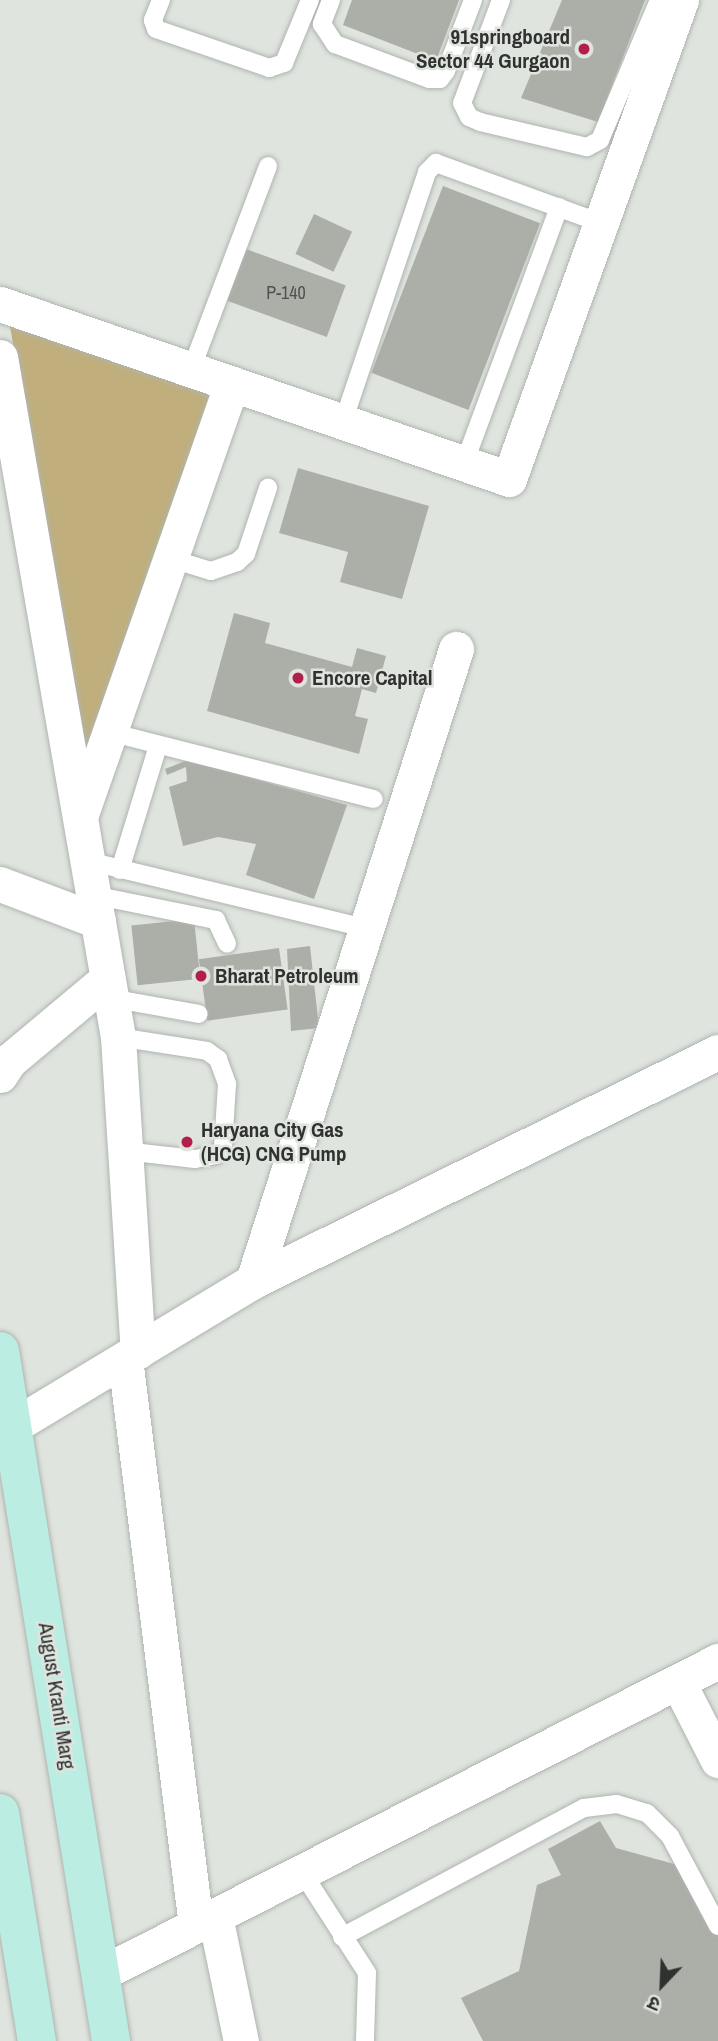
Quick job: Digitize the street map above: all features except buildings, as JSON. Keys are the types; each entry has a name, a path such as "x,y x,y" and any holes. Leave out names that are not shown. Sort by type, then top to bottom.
{"main road":[{"name":"August Kranti Marg","path":"0,1351 111,2041"},
{"path":"0,1814 37,2041"}],"street":[{"path":"0,304 509,479 601,223 645,63 681,0"},
{"path":"0,357 80,817 100,887 108,988 118,1037 125,1151 131,1355 206,1921 241,2041"},
{"path":"80,817 232,384"},
{"path":"253,1281 456,649"},
{"path":"0,884 100,887"},
{"path":"0,1075 9,1061 108,988"},
{"path":"13,1426 253,1281 718,1052"},
{"path":"102,1973 718,1661"},
{"path":"678,1682 718,1760"}],"lane":[{"path":"161,0 153,20 156,29 269,68 284,63 310,0"},
{"path":"331,0 322,24 335,44 429,79 440,79 446,71 473,0"},
{"path":"501,0 461,103 469,117 480,122 587,147 600,140 645,63 659,0"},
{"path":"343,422 428,172 436,163 601,223"},
{"path":"191,370 268,166"},
{"path":"464,464 558,207"},
{"path":"172,559 211,571 237,562 246,554 268,488"},
{"path":"108,732 374,799"},
{"path":"100,887 158,746"},
{"path":"100,887 366,928"},
{"path":"100,887 216,920 227,944"},
{"path":"108,988 199,1014"},
{"path":"118,1037 206,1051 218,1059 226,1084 223,1148 216,1155 195,1159 125,1151"},
{"path":"342,1937 584,1808 617,1804 647,1813 670,1836 718,1926"},
{"path":"302,1872 367,1973 365,2041"}],"shaded area":[{"path":"9,321 216,394 87,761"}],"place":[{"name":"91springboard Sector 44 Gurgaon","path":"584,49"},
{"name":"Encore Capital","path":"298,678"},
{"name":"Bharat Petroleum","path":"201,976"},
{"name":"Haryana City Gas (HCG) CNG Pump","path":"187,1142"}]}
